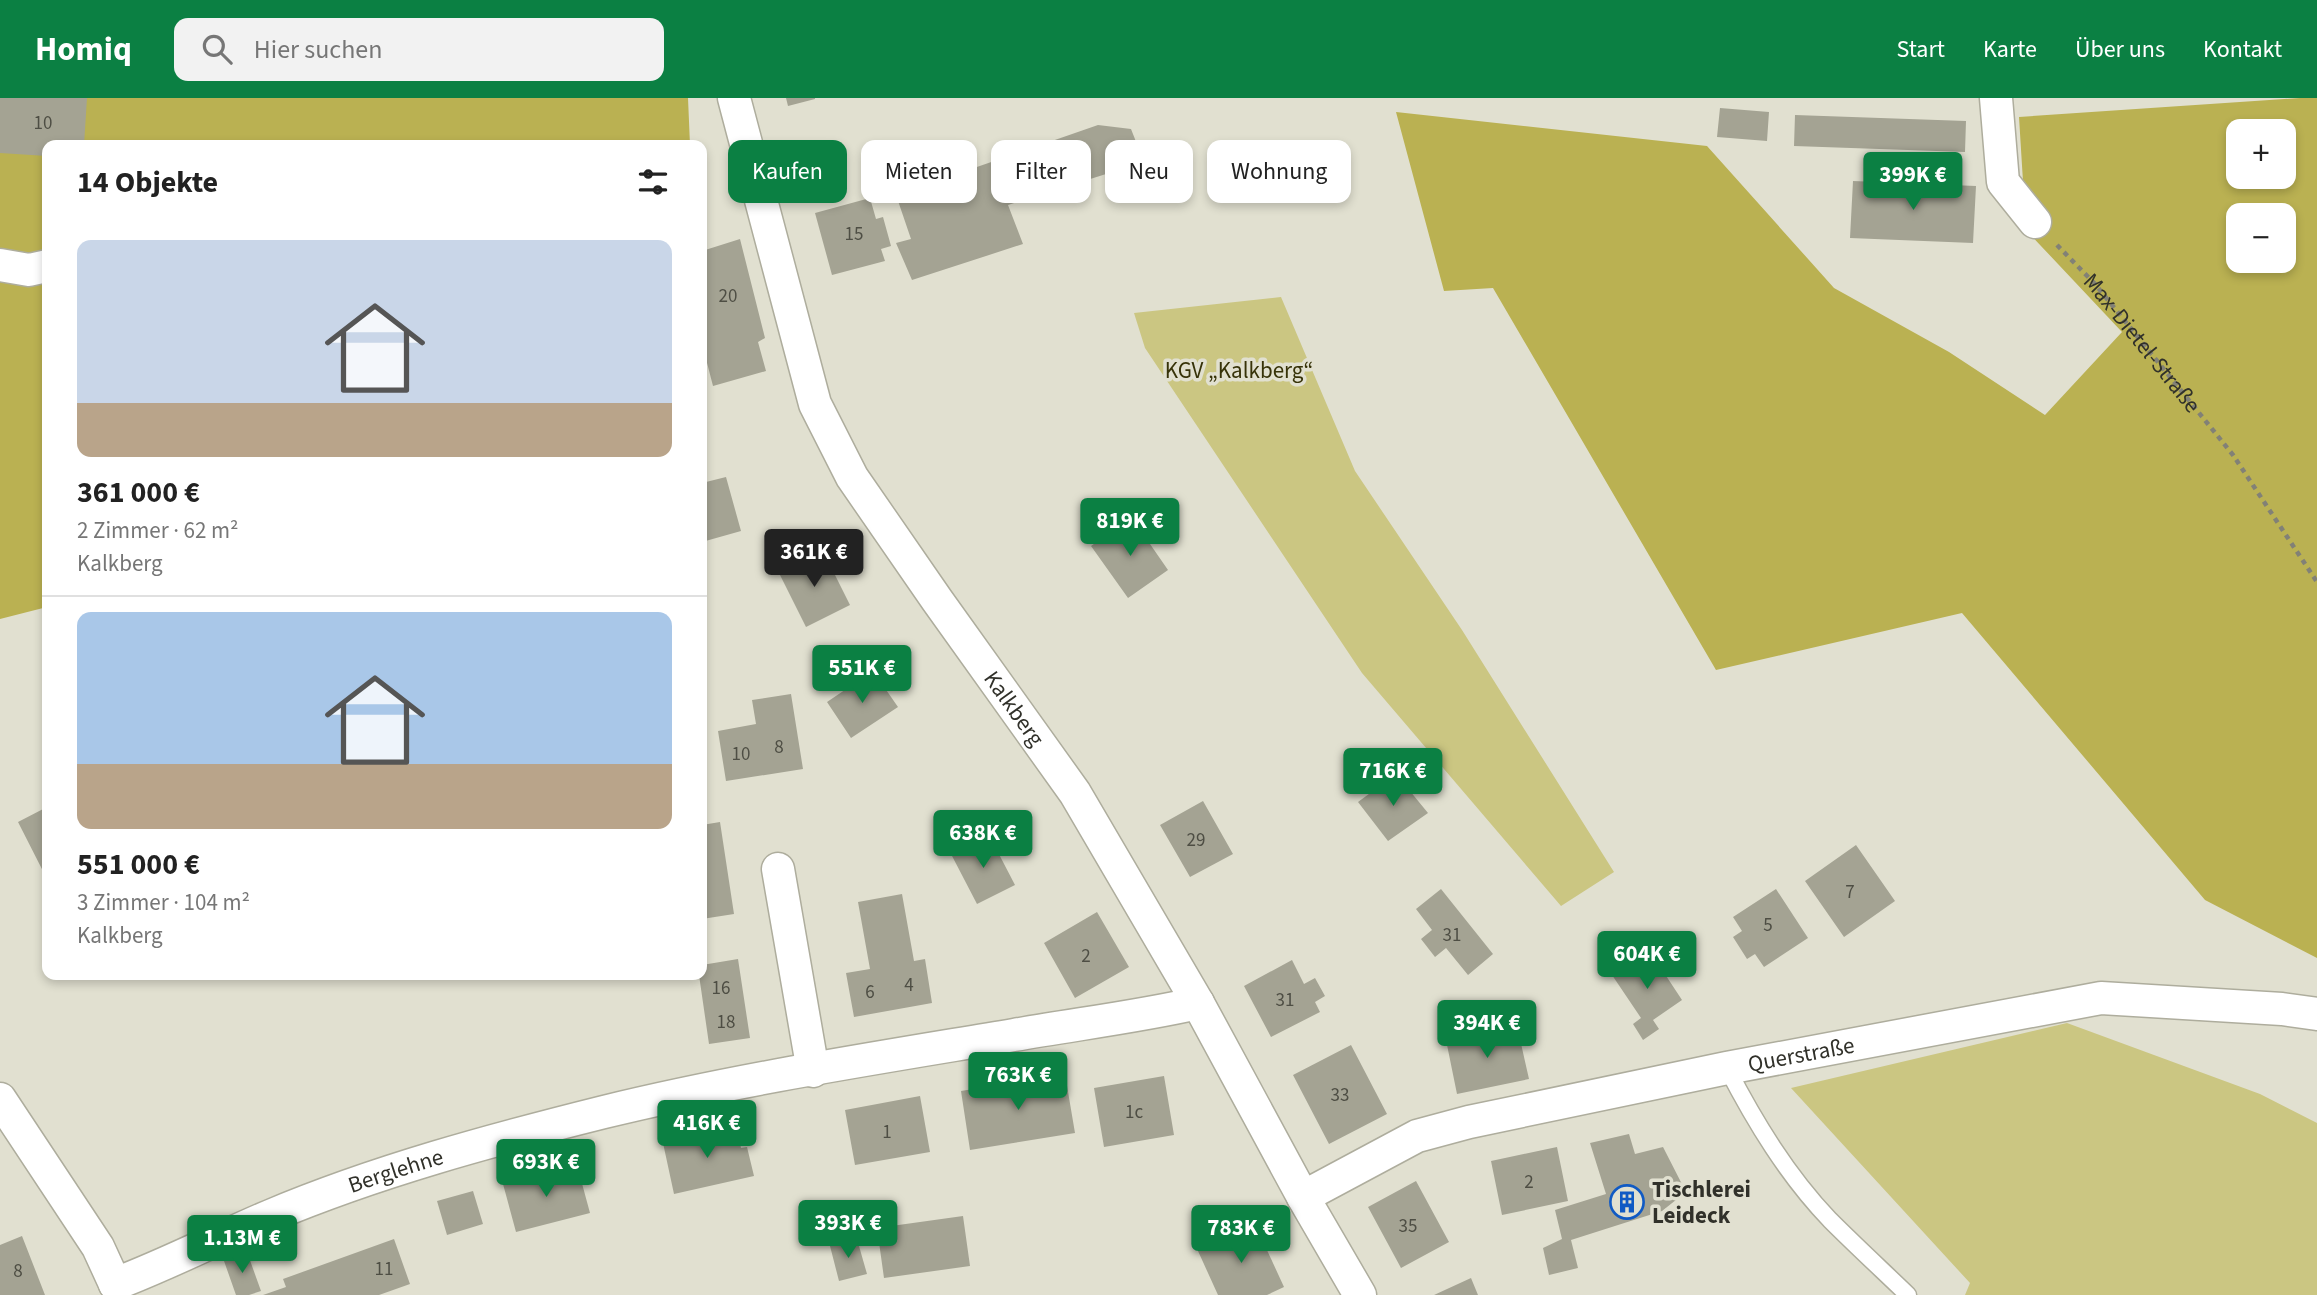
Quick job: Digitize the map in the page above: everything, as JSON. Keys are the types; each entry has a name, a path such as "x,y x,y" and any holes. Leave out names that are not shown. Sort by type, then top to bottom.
{"street":[{"name":"Kalkberg","path":"734,98 815,404 852,477 1075,793 1198,1003 1303,1197 1360,1295"},
{"path":"1996,98 2003,182 2035,222"},
{"path":"0,265 29,270 42,267"},
{"path":"778,869 813,1070"},
{"name":"Querstraße","path":"1303,1197 1417,1136 1469,1122 1727,1068 2101,998 2282,1009 2317,1014"},
{"name":"Berglehne","path":"118,1291 272,1216 403,1169 503,1139 707,1089 1017,1034 1148,1015 1198,1003"},
{"path":"0,1099 98,1247 118,1291"}],"lane":[{"path":"1727,1068 1749,1112 1783,1162 1828,1218 1908,1295"}],"path":[{"name":"Max-Dietel-Straße","path":"2035,222 2095,284 2233,455 2317,582"}],"green space":[{"name":"KGV „Kalkberg“","path":"1281,297 1355,471 1462,630 1614,872 1561,906 1362,673 1145,348 1134,313"},
{"path":"2067,1023 2260,1094 2317,1123 2317,1295 1965,1295 1970,1283 1791,1088"}],"shaded area":[{"path":"0,98 688,98 690,140 42,140 42,608 0,619"},
{"path":"2317,98 2317,958 2205,900 1962,613 1716,670 1493,288 1444,291 1396,112 1707,146 1834,288 1949,352 2045,415 2122,332 2026,230 2019,117"}],"building":[{"path":"0,98 87,98 84,140 42,140 42,156 0,153"},
{"path":"786,98 815,98 815,99 788,106"},
{"path":"1720,108 1769,112 1767,141 1717,137"},
{"path":"1795,115 1966,121 1965,152 1794,146"},
{"path":"1098,125 1131,129 1135,140 1105,140 1105,174 1091,179 1091,140 1055,140"},
{"path":"991,162 991,203 1014,203 1008,205 1023,244 912,280 896,243 911,239 899,203 977,203 977,167"},
{"path":"1853,181 1976,186 1973,243 1850,238"},
{"path":"861,200 861,203 871,203 876,219 883,217 891,246 881,249 885,261 832,275 815,213"},
{"path":"740,239 765,338 758,342 766,371 713,386 707,363 707,249"},
{"path":"726,477 741,531 707,541 707,482"},
{"path":"1132,518 1168,570 1128,598 1091,546"},
{"path":"823,551 850,605 806,627 779,573"},
{"path":"873,671 898,707 851,738 827,702"},
{"path":"791,694 803,769 726,781 718,731 756,724 752,700"},
{"path":"1396,774 1428,813 1388,841 1358,802"},
{"path":"1203,801 1233,854 1190,877 1160,825"},
{"path":"42,810 42,869 18,822"},
{"path":"720,822 734,914 707,918 707,824"},
{"path":"989,835 1015,885 977,904 951,854"},
{"path":"1856,845 1895,901 1844,937 1805,881"},
{"path":"1441,889 1493,954 1468,975 1446,948 1435,957 1421,939 1432,930 1416,909"},
{"path":"1776,889 1808,938 1764,967 1755,954 1747,959 1733,937 1742,931 1733,917"},
{"path":"902,894 914,961 925,959 932,1003 854,1017 846,973 870,969 858,902"},
{"path":"1097,912 1129,967 1075,998 1044,943"},
{"path":"1649,950 1682,1000 1653,1020 1659,1029 1643,1040 1633,1024 1641,1018 1612,975"},
{"path":"738,959 750,1038 709,1044 700,980 707,980 707,964"},
{"path":"1292,960 1304,984 1315,978 1325,996 1315,1002 1320,1012 1271,1037 1244,986"},
{"path":"1517,1026 1529,1079 1457,1094 1446,1040"},
{"path":"1351,1045 1387,1114 1329,1144 1293,1075"},
{"path":"1065,1074 1075,1133 970,1150 961,1091"},
{"path":"1164,1076 1174,1135 1104,1147 1094,1088"},
{"path":"920,1096 930,1152 855,1165 845,1110"},
{"path":"737,1127 741,1148 747,1147 754,1176 674,1194 663,1143"},
{"name":"Tischlerei Leideck","path":"1629,1134 1635,1154 1663,1147 1686,1192 1662,1211 1571,1240 1578,1268 1549,1275 1543,1248 1562,1239 1555,1210 1606,1194 1590,1143"},
{"path":"1557,1147 1568,1201 1502,1215 1491,1161"},
{"path":"577,1165 590,1213 516,1232 503,1184"},
{"path":"1416,1181 1449,1242 1401,1268 1368,1207"},
{"path":"473,1191 483,1224 447,1235 437,1201"},
{"path":"963,1216 970,1266 884,1278 877,1228"},
{"path":"1255,1224 1284,1287 1267,1295 1218,1295 1198,1251"},
{"path":"22,1236 45,1295 0,1295 0,1245"},
{"path":"394,1239 410,1284 379,1295 263,1295 286,1287 283,1279"},
{"path":"857,1239 867,1274 839,1281 830,1246"},
{"path":"247,1252 261,1291 236,1295 224,1261"},
{"path":"1471,1278 1478,1295 1434,1295"}],"place":[{"name":"Tischlerei Leideck","path":"1627,1202"}]}
